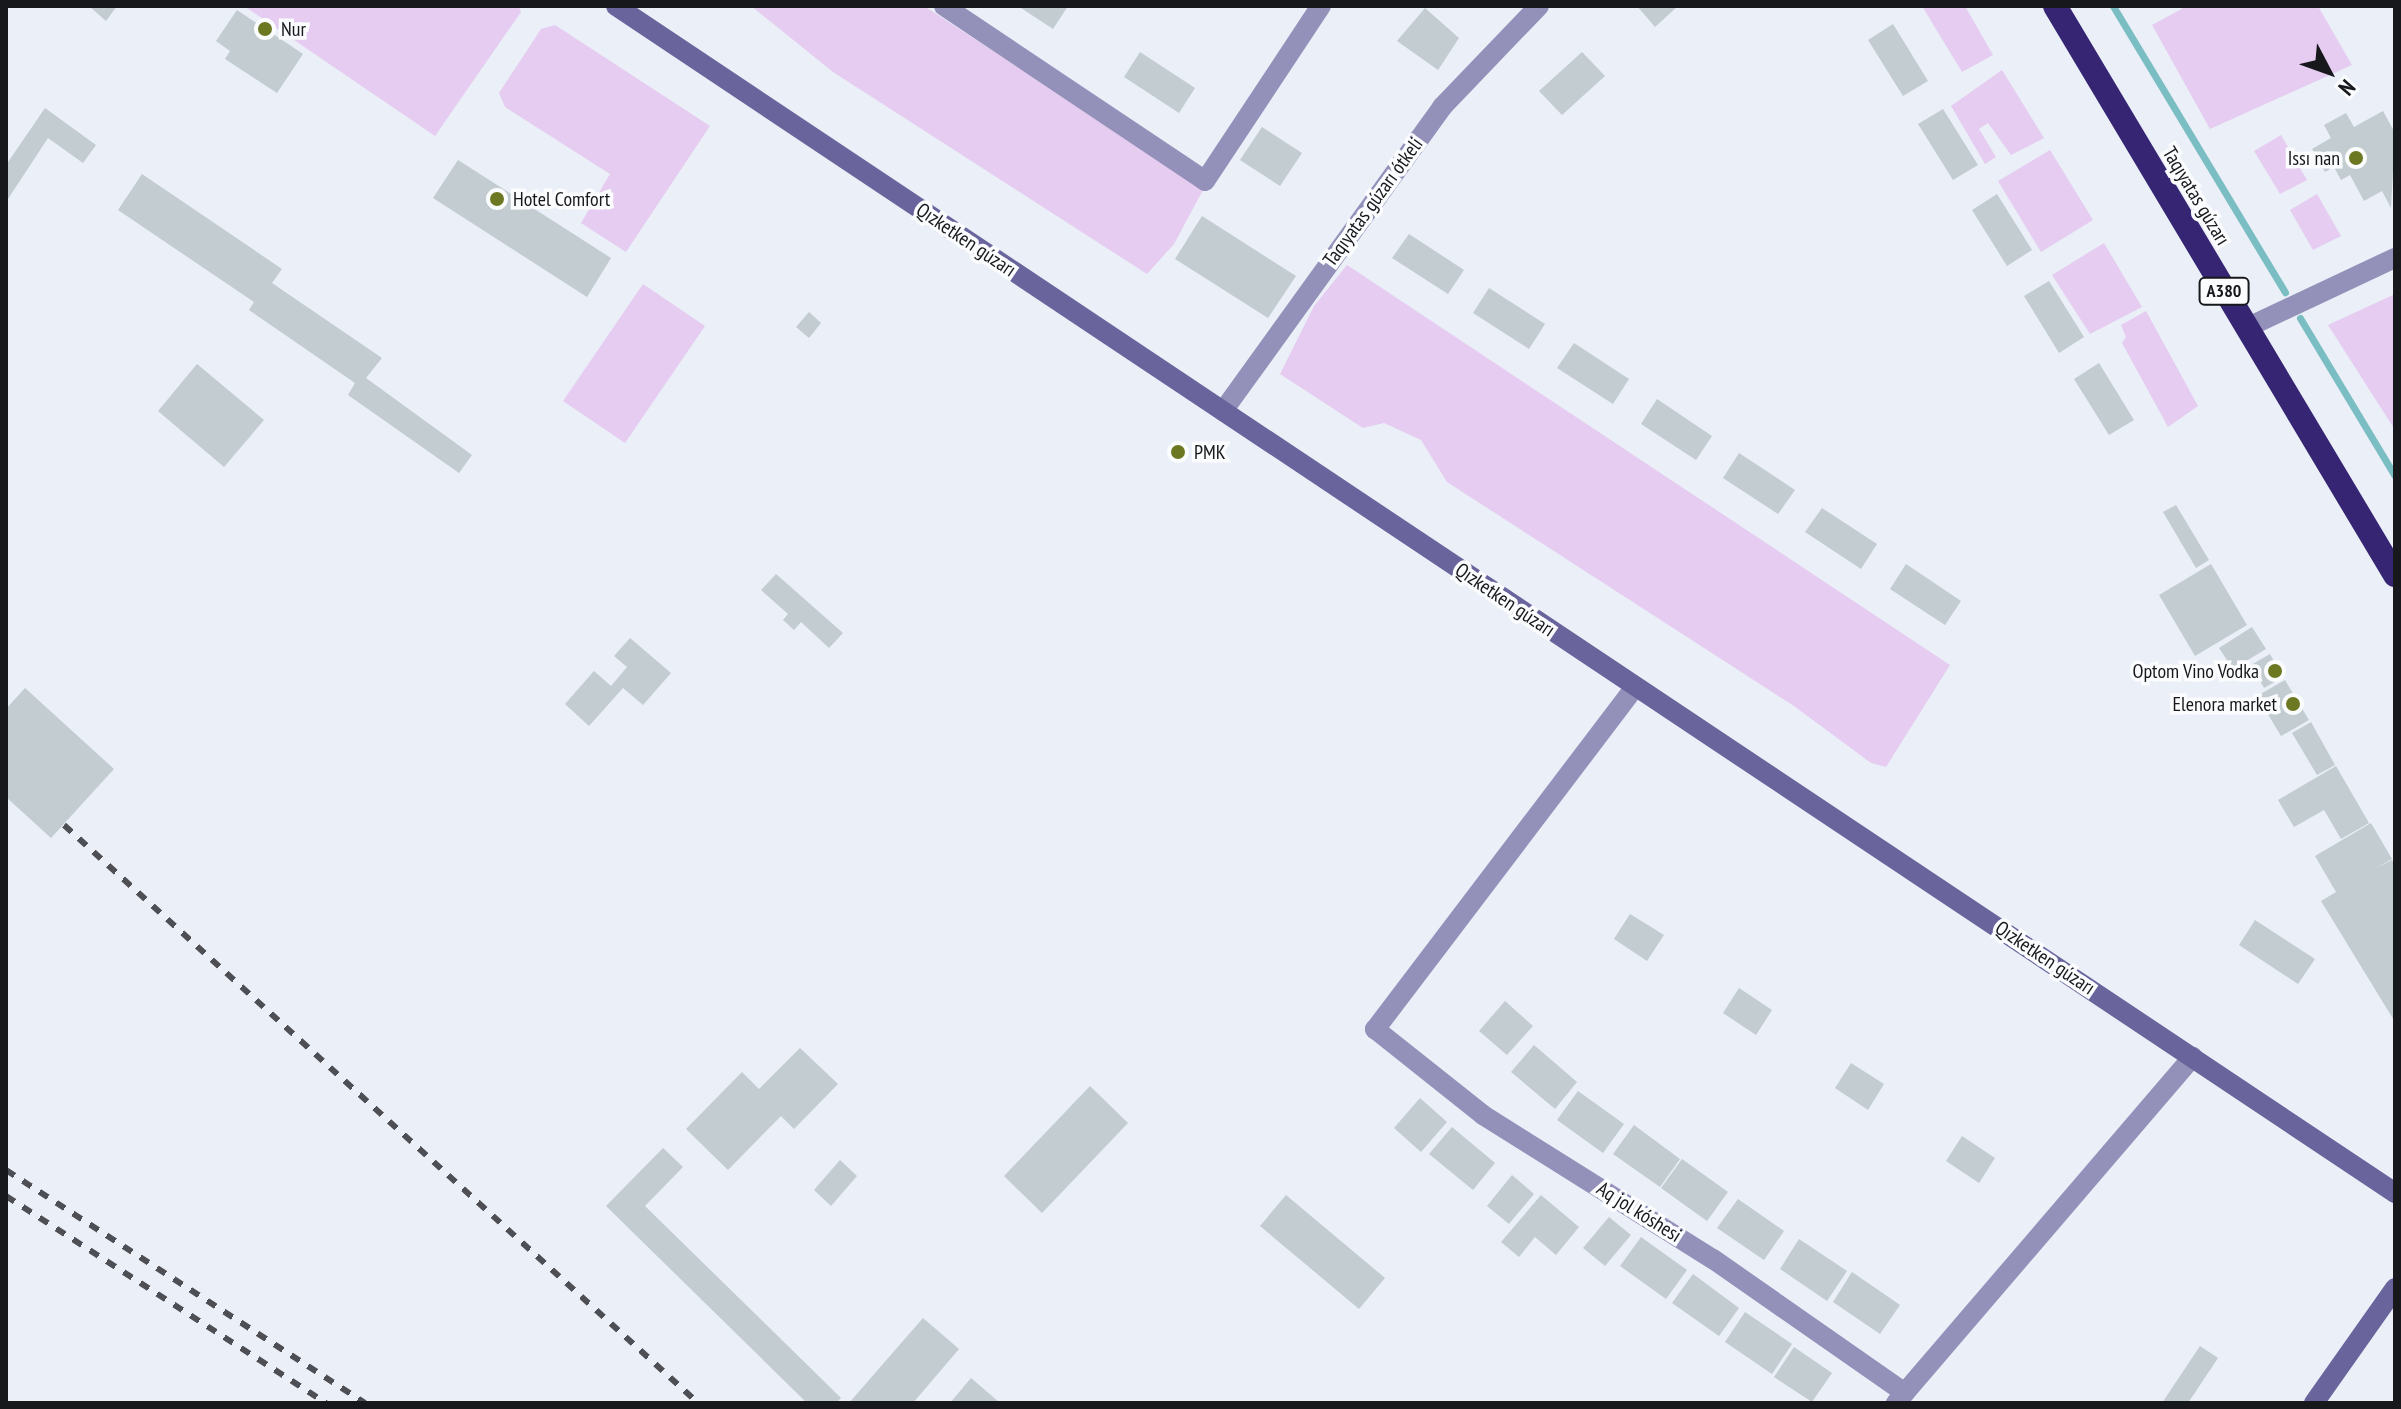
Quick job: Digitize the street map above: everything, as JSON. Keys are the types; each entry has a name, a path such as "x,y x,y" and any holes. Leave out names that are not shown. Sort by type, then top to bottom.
{"highway":[{"name":"Taqıyatas gúzarı","path":"2055,6 2395,575"}],"street":[{"name":"Qızketken gúzarı","path":"616,6 2395,1193"},
{"path":"944,6 1205,181 1321,6"},
{"name":"Taqıyatas gúzarı ótkeli","path":"1223,411 1442,107 1539,6"},
{"path":"2246,328 2395,258"},
{"name":"Aq jol kóshesi","path":"1635,687 1375,1029 1483,1115 1713,1259 1901,1398"},
{"path":"1901,1398 2193,1057"},
{"path":"2314,1403 2395,1288"}],"shaded area":[{"path":"244,6 519,6 521,12 435,136"},
{"path":"751,6 924,6 1204,188 1174,244 1147,274 833,72"},
{"path":"1922,6 1965,6 1993,55 1962,72"},
{"path":"2187,6 2318,6 2352,65 2210,129 2152,25"},
{"path":"555,25 710,126 626,252 581,223 610,174 505,107 499,93 541,29"},
{"path":"2002,70 2044,138 2011,155 1988,123 1979,129 1996,157 1985,164 1951,106"},
{"path":"2281,135 2307,180 2280,194 2254,151"},
{"path":"2050,150 2093,220 2041,252 1998,181"},
{"path":"2317,194 2341,236 2313,250 2290,210"},
{"path":"2104,243 2142,307 2090,334 2052,275"},
{"path":"1347,265 1950,665 1886,767 1871,763 1794,706 1447,482 1421,440 1384,423 1363,428 1280,374 1314,306"},
{"path":"643,284 705,326 625,443 563,401"},
{"path":"2395,294 2395,430 2328,325"},
{"path":"2146,311 2198,406 2168,427 2122,343 2126,337 2121,325"}],"building":[{"path":"89,6 117,6 106,21"},
{"path":"1018,6 1068,6 1053,29"},
{"path":"1637,6 1678,6 1655,27"},
{"path":"1425,8 1459,38 1438,70 1397,41"},
{"path":"237,10 303,54 277,93 225,59 230,51 216,41"},
{"path":"1893,24 1928,81 1903,96 1868,40"},
{"path":"1140,52 1195,88 1179,113 1124,77"},
{"path":"1582,52 1605,76 1562,115 1539,91"},
{"path":"45,108 96,145 83,163 48,138 6,202 6,165"},
{"path":"1943,109 1978,165 1953,180 1918,124"},
{"name":"Issı nan","path":"2383,111 2395,133 2391,208 2382,191 2364,201 2350,175 2341,180 2334,167 2325,172 2312,149 2331,138 2324,125 2346,113 2354,127"},
{"path":"1262,127 1302,153 1280,186 1240,160"},
{"path":"458,160 611,258 587,297 433,198"},
{"path":"142,174 282,269 272,283 382,358 366,378 472,455 459,473 348,395 355,383 249,310 254,302 118,210"},
{"path":"1997,194 2032,250 2007,266 1972,210"},
{"path":"1202,216 1296,276 1268,318 1175,259"},
{"path":"1409,234 1464,270 1448,294 1392,258"},
{"path":"2049,281 2084,337 2059,353 2024,296"},
{"path":"1489,288 1545,324 1529,349 1473,313"},
{"path":"809,312 821,323 809,338 796,327"},
{"path":"1574,343 1629,379 1613,404 1557,368"},
{"path":"2099,363 2134,420 2109,435 2074,379"},
{"path":"197,364 264,420 224,467 158,411"},
{"path":"1657,399 1712,436 1696,460 1641,424"},
{"path":"1739,453 1795,490 1778,514 1723,478"},
{"path":"2176,505 2209,560 2196,568 2163,512"},
{"path":"1822,508 1877,544 1861,569 1805,532"},
{"path":"1906,564 1961,601 1945,625 1890,589"},
{"path":"2211,564 2247,625 2195,656 2159,595"},
{"path":"776,574 843,633 829,648 801,622 794,630 783,620 788,614 761,590"},
{"path":"2252,627 2266,649 2233,669 2219,648"},
{"path":"630,638 671,673 643,705 623,688 589,726 565,704 594,671 611,686 627,667 614,656"},
{"path":"2270,654 2283,677 2264,688 2251,665"},
{"path":"2285,680 2309,720 2281,736 2257,696"},
{"path":"25,688 114,769 51,838 6,797 6,709"},
{"path":"2311,722 2335,765 2317,775 2292,733"},
{"path":"2336,766 2369,823 2341,839 2324,810 2294,827 2278,800"},
{"path":"2371,823 2392,859 2374,869 2392,860 2395,865 2395,1022 2321,901 2336,892 2315,856"},
{"path":"1630,914 1664,935 1647,961 1614,939"},
{"path":"2255,920 2315,959 2298,984 2239,945"},
{"path":"1739,988 1772,1010 1756,1035 1723,1013"},
{"path":"1505,1001 1533,1026 1507,1055 1479,1031"},
{"path":"1534,1045 1577,1082 1555,1109 1511,1072"},
{"path":"800,1048 838,1084 794,1129 781,1116 728,1170 686,1129 742,1072 759,1089"},
{"path":"1851,1063 1884,1084 1868,1110 1835,1088"},
{"path":"1090,1086 1128,1123 1042,1213 1004,1176"},
{"path":"1578,1091 1624,1124 1603,1153 1557,1120"},
{"path":"1420,1098 1447,1122 1421,1152 1394,1128"},
{"path":"1634,1125 1680,1159 1660,1187 1613,1154"},
{"path":"1452,1127 1495,1163 1473,1190 1429,1154"},
{"path":"1962,1136 1995,1158 1979,1183 1946,1161"},
{"path":"663,1148 683,1167 645,1206 841,1398 836,1403 807,1403 606,1206"},
{"path":"1682,1159 1728,1192 1707,1221 1661,1188"},
{"path":"840,1160 857,1176 831,1206 814,1190"},
{"path":"1512,1175 1534,1194 1509,1224 1487,1206"},
{"path":"1286,1195 1385,1278 1359,1309 1260,1226"},
{"path":"1541,1195 1579,1227 1556,1255 1535,1237 1519,1257 1501,1242"},
{"path":"1738,1199 1784,1231 1764,1260 1717,1228"},
{"path":"1609,1217 1631,1235 1605,1266 1583,1248"},
{"path":"1641,1237 1687,1270 1666,1299 1620,1266"},
{"path":"1799,1239 1847,1271 1827,1301 1780,1269"},
{"path":"1852,1272 1900,1305 1880,1334 1833,1302"},
{"path":"1693,1274 1739,1308 1719,1336 1672,1303"},
{"path":"1745,1312 1792,1344 1772,1374 1725,1342"},
{"path":"923,1318 959,1349 913,1403 849,1403"},
{"path":"2200,1346 2218,1358 2188,1403 2162,1403"},
{"path":"1794,1347 1832,1373 1812,1402 1774,1377"},
{"path":"971,1378 1000,1403 950,1403"}],"waterway":[{"path":"2113,6 2285,292"},
{"path":"2300,318 2395,476"}],"railway":[{"path":"64,825 698,1403"},
{"path":"6,1170 365,1403"},
{"path":"6,1196 326,1403"}],"place":[{"name":"Nur","path":"265,29"},
{"name":"Issı nan","path":"2356,158"},
{"name":"Hotel Comfort","path":"497,199"},
{"name":"PMK","path":"1178,452"},
{"name":"Optom Vino Vodka","path":"2275,671"},
{"name":"Elenora market","path":"2293,704"}]}
